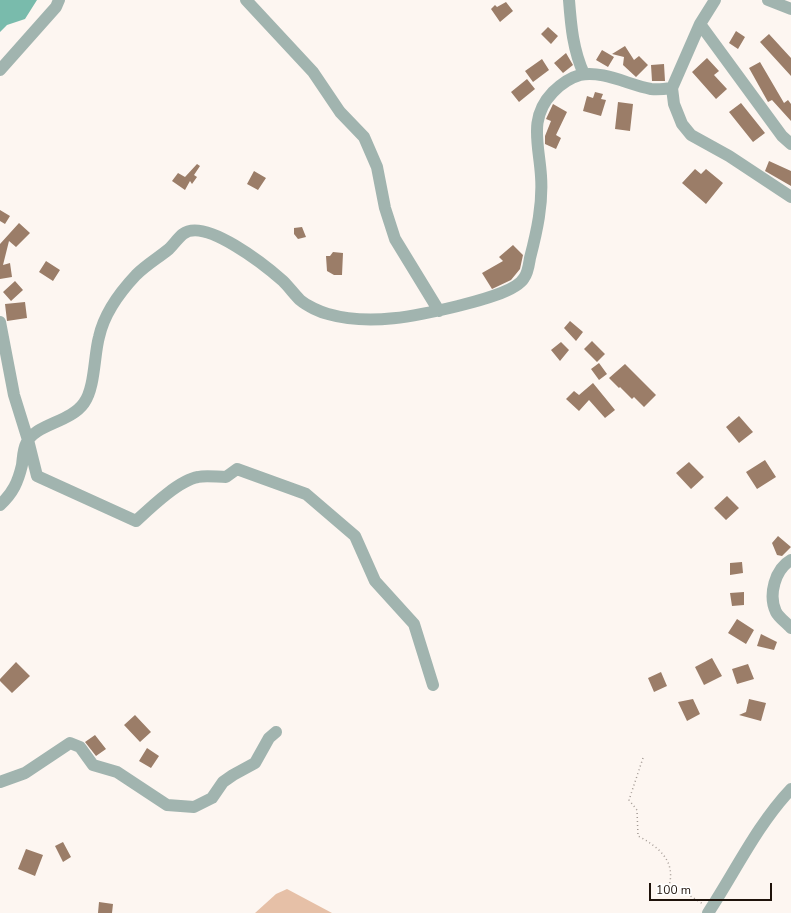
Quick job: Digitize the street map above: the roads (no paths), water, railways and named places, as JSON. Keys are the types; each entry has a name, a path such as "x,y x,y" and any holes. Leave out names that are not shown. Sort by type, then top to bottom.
{"street":[{"path":"0,70 56,7 60,0"},
{"path":"246,0 313,72 340,112 364,137 377,167 385,208 395,239 439,311"},
{"path":"569,0 571,29 576,56 584,74"},
{"path":"716,0 700,24 672,88 674,104 682,124 691,135 729,156 791,197"},
{"path":"768,0 791,9"},
{"path":"700,24 782,136 791,144"},
{"path":"0,505 12,494 21,468 28,440 33,434 76,413 86,400 99,334 110,307 136,274 170,247 185,232 196,230 217,236 240,248 279,277 301,301 328,314 361,318 405,318 439,311 490,297 515,287 524,279 535,239 541,204 541,174 537,152 537,120 542,105 551,94 561,85 574,77 584,74 604,76 654,90 672,88"},
{"path":"0,322 14,395 28,440 36,476 136,521 158,500 185,482 197,477 226,478 236,469 306,494 355,536 375,582 414,624 433,685"},
{"path":"791,560 784,564 771,591 776,612 791,628"},
{"path":"0,782 25,773 70,743 80,747 93,765 117,772 167,805 194,807 212,798 223,782 255,763 269,738 276,732"},
{"path":"710,911 761,828 780,801 791,789"}],"water":[{"path":"0,0 37,0 25,19 7,25 0,32"}]}
